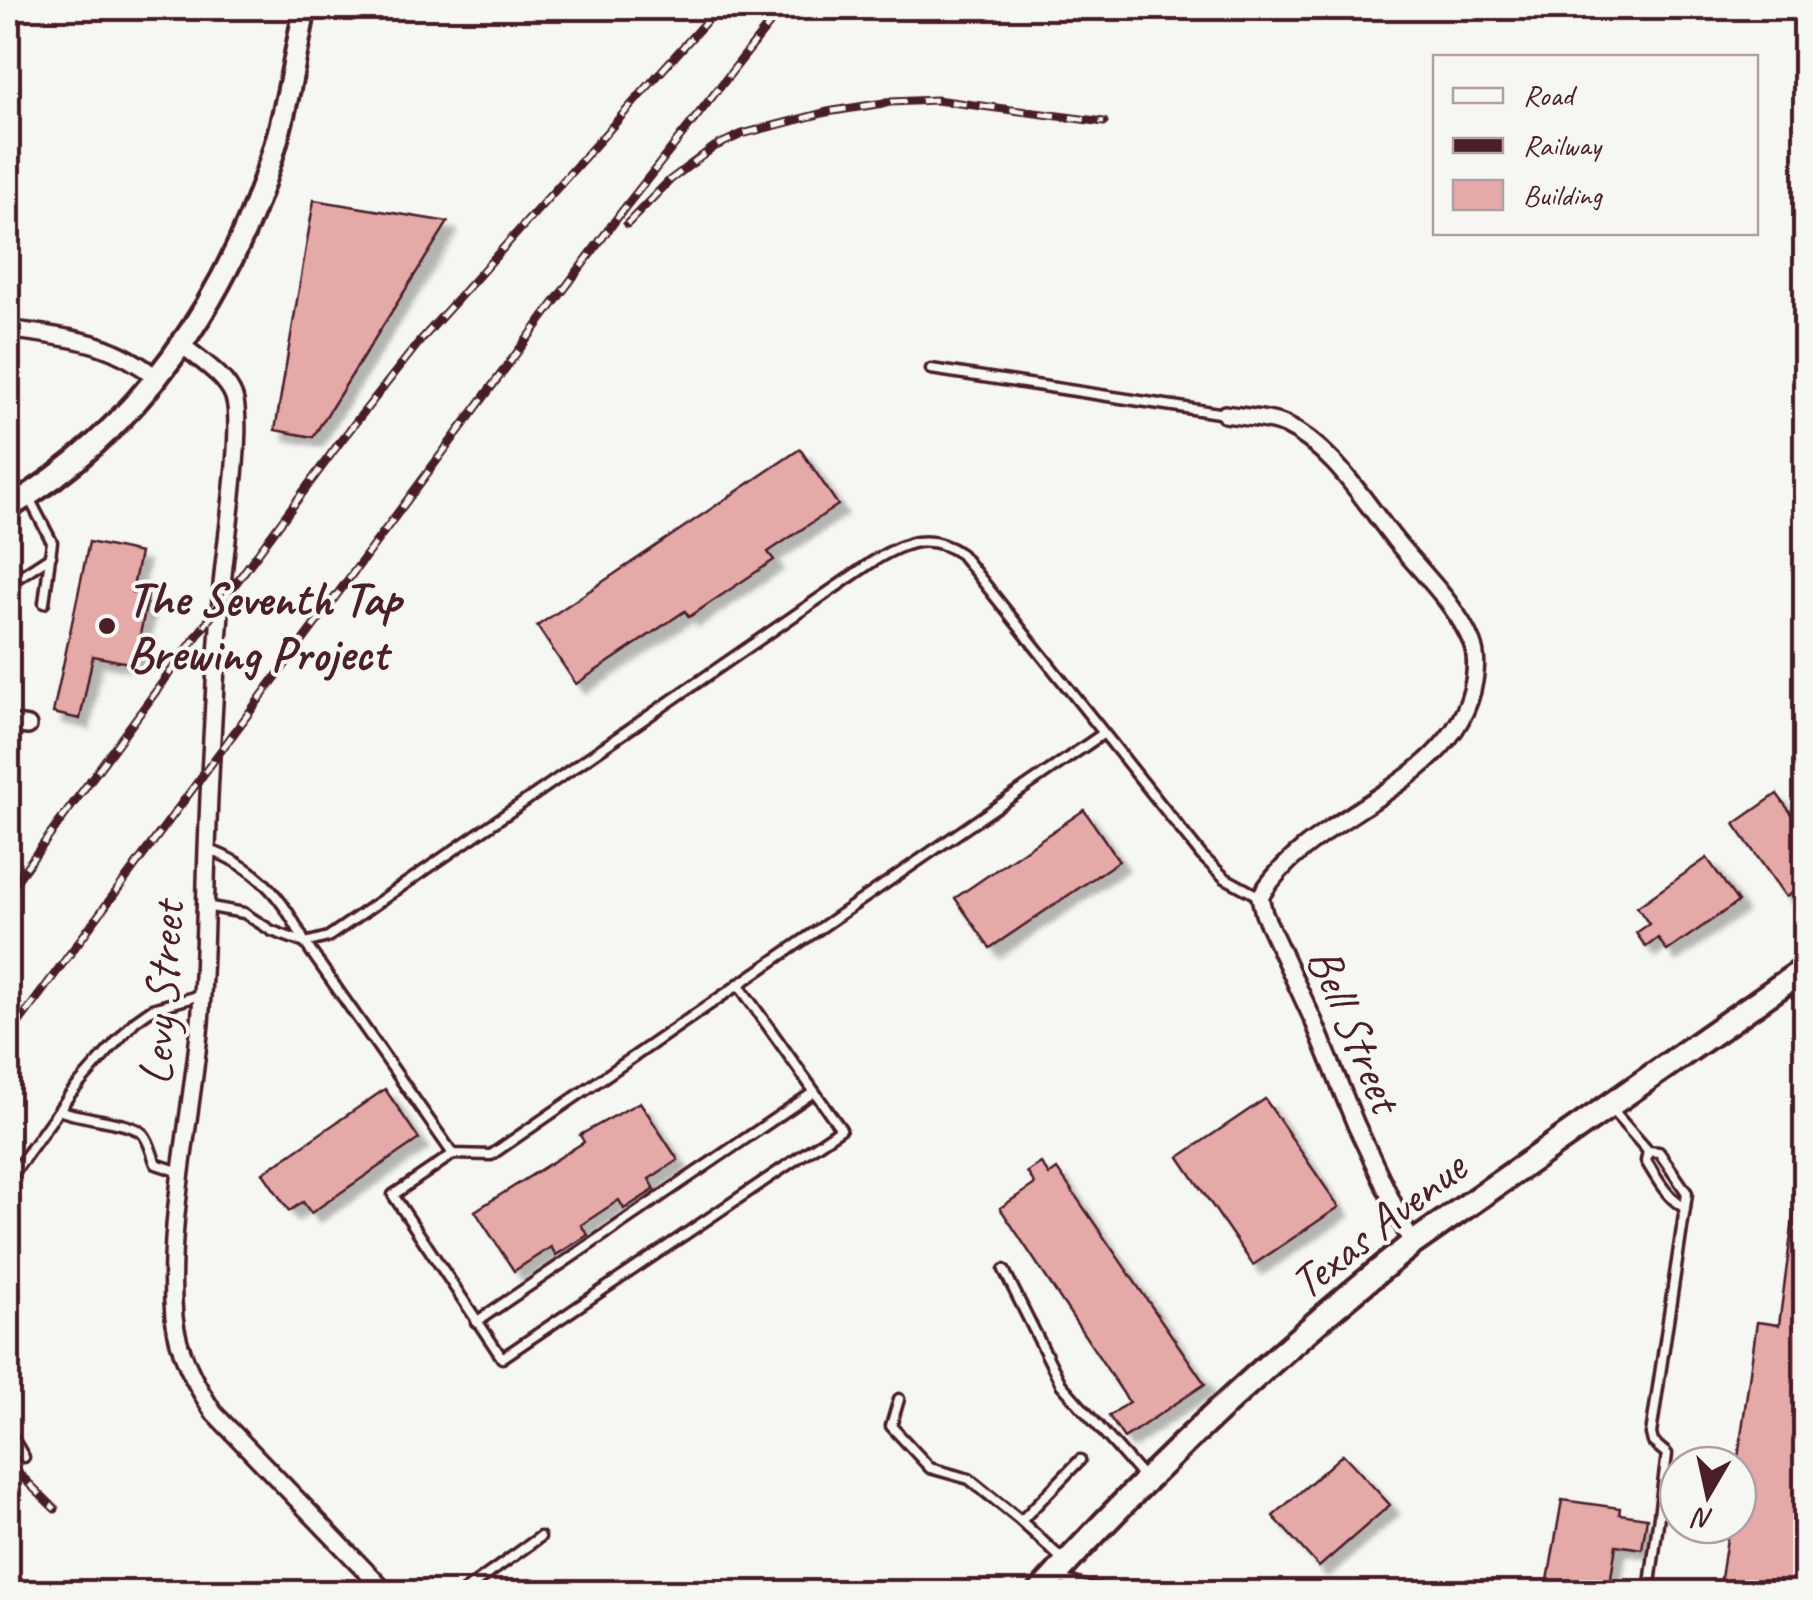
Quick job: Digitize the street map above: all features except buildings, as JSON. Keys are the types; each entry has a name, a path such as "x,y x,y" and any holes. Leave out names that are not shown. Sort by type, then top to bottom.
{"main road":[{"path":"8,508 94,445 158,379 223,272 261,189 277,137 305,8"},
{"name":"Texas Avenue","path":"1054,1577 1145,1479 1360,1285 1412,1244 1797,974"}],"street":[{"path":"8,329 94,342 126,356 158,379"},
{"name":"Levy Street","path":"180,344 223,380 234,397 237,427 221,602 201,995 172,1289 174,1322 196,1385 214,1413 386,1592"},
{"path":"1225,414 1281,423 1308,438 1461,623 1473,644 1477,662 1472,696 1462,720 1444,745 1414,772 1338,822 1274,874 1260,897"},
{"path":"8,723 28,726"},
{"name":"Bell Street","path":"1260,897 1356,1125 1412,1244"}],"lane":[{"path":"931,368 1225,414"},
{"path":"28,495 52,542 44,603"},
{"path":"205,906 244,913 272,931 304,944 328,937 875,560 916,540 947,544 961,554 1202,856 1225,878 1260,897"},
{"path":"8,584 51,556"},
{"path":"738,984 841,1129 502,1358 393,1195 453,1154 491,1155 738,984 1104,733"},
{"path":"207,850 234,859 253,871 292,917 304,944 453,1154"},
{"path":"1797,974 1806,1007"},
{"path":"8,1181 59,1110 134,1021 152,1009 201,995"},
{"path":"476,1322 814,1092"},
{"path":"1608,1106 1648,1151 1660,1152 1687,1193 1651,1434 1652,1442 1667,1454 1649,1592"},
{"path":"59,1110 77,1118 134,1128 147,1140 156,1164 183,1173"},
{"path":"1648,1151 1646,1161 1659,1182 1672,1200 1685,1208"},
{"path":"1004,1270 1060,1384 1145,1479"},
{"path":"899,1399 891,1426 930,1468 969,1479 1020,1520 1054,1577 1090,1588 1125,1592"},
{"path":"8,1430 24,1456"},
{"path":"1020,1520 1080,1460"},
{"path":"463,1592 540,1537"}],"railway":[{"path":"8,892 340,442 420,341 718,8"},
{"path":"8,1037 623,210 782,8"},
{"path":"627,224 670,180 714,147 742,134 827,112 890,102 936,100 1104,122"},
{"path":"8,1463 55,1509"}],"place":[{"name":"The Seventh Tap Brewing Project","path":"107,626"}]}
